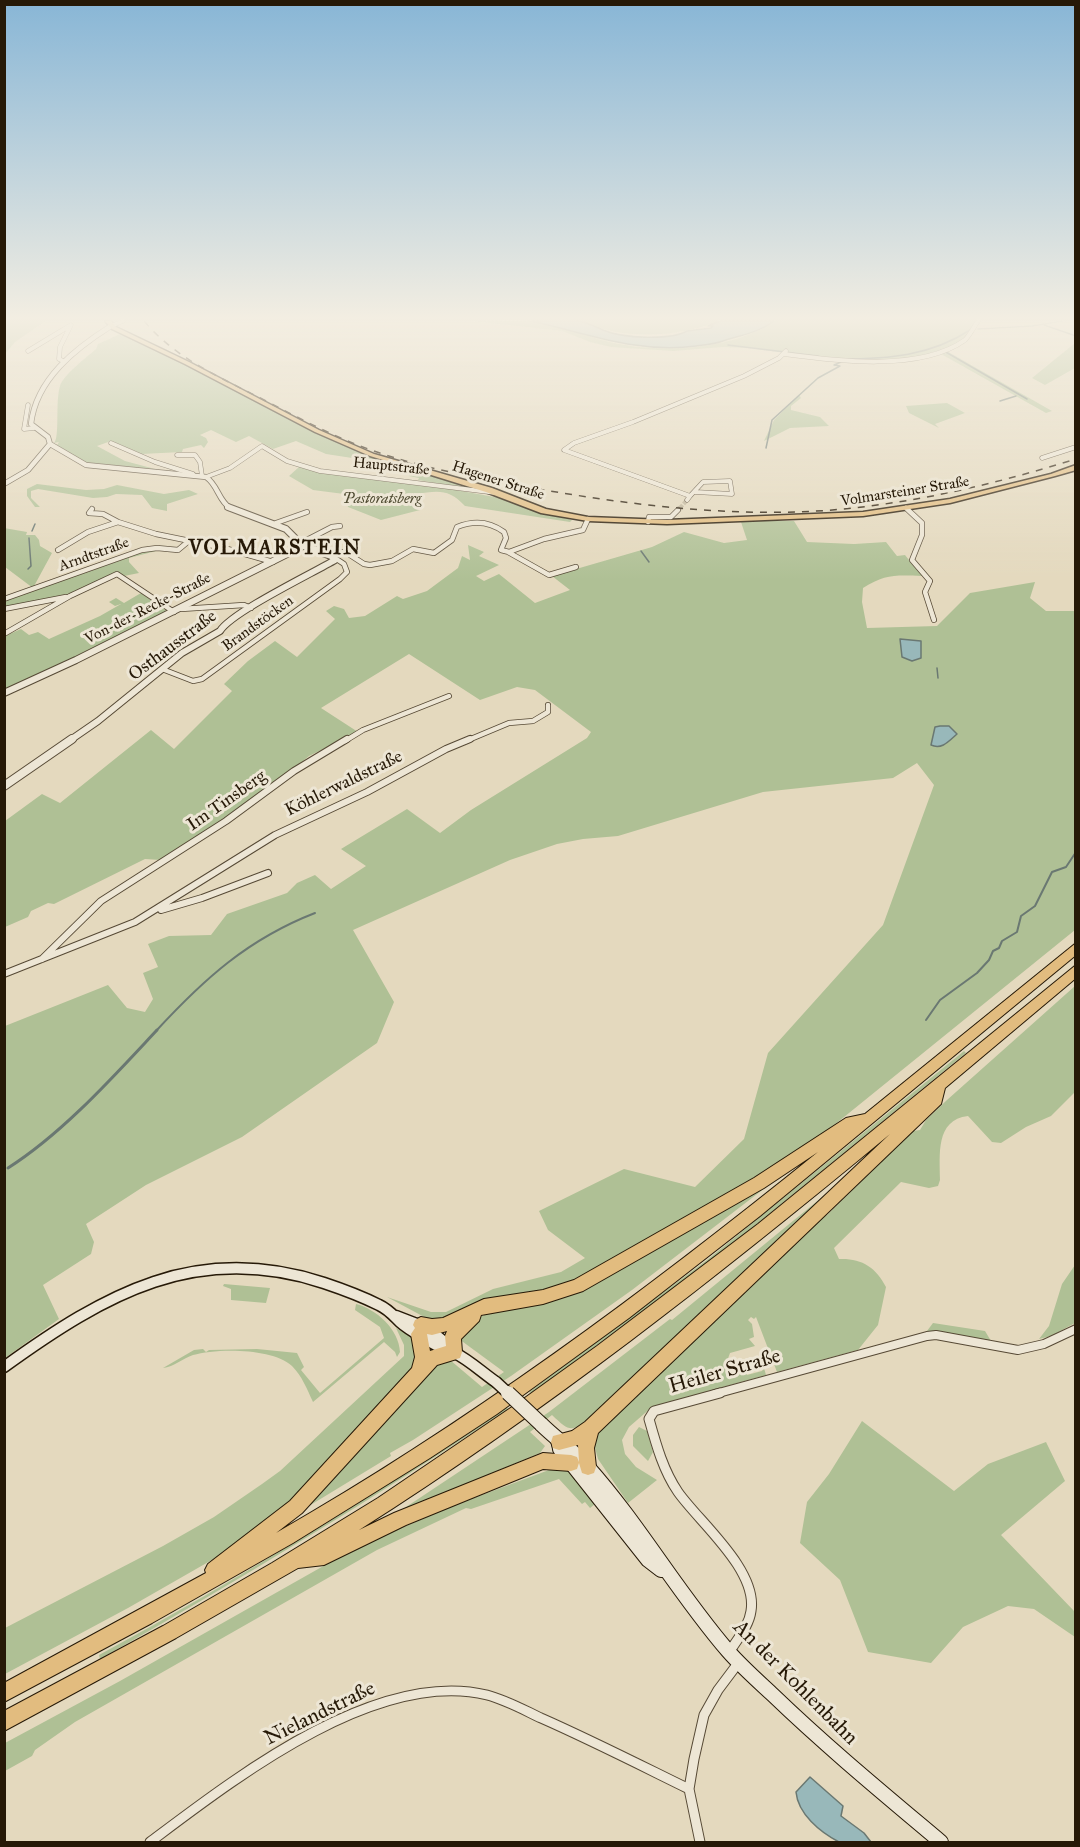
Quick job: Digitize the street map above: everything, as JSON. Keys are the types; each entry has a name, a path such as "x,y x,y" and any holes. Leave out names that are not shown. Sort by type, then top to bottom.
{"highway":[{"path":"4,1692 174,1601 312,1521 420,1453 555,1363 746,1219 1076,948"},
{"path":"4,1722 224,1602 293,1560 435,1470 588,1364 757,1235 1076,970"},
{"path":"543,1461 557,1439 575,1438 591,1428 936,1100 939,1086"},
{"path":"418,1372 423,1357 420,1330 444,1325 484,1306 556,1294 587,1282 759,1183 851,1122 868,1120"},
{"path":"174,1601 296,1507 432,1358 454,1352 453,1336 460,1328 475,1315 503,1303"},
{"path":"588,1467 586,1448 591,1428"},
{"path":"293,1560 324,1556 400,1519 543,1461 571,1463"}],"main road":[{"name":"Hagener Straße","path":"272,407 342,443 404,466 498,493 544,511 588,519 648,522 770,519"},
{"name":"Volmarsteiner Straße","path":"770,519 839,516 906,508 986,493 1076,467"},
{"name":"An der Kohlenbahn","path":"4,1367 63,1325 123,1292 164,1276 218,1266 255,1266 293,1272 334,1285 371,1301 396,1316 400,1322 420,1330 442,1349 454,1352 493,1379 557,1439 567,1445 588,1467 643,1536 668,1575 734,1657 820,1741 941,1842"},
{"name":"An der Kohlenbahn","path":"557,1439 560,1449 648,1560 668,1575"}],"street":[{"path":"28,407 24,429 34,428 48,437 50,444"},
{"path":"34,428 31,419 36,407"},
{"path":"669,407 574,443 564,451 688,498 703,483 730,481 732,494 695,492"},
{"path":"111,443 155,462 194,475"},
{"path":"50,444 59,448 71,459 86,465 204,476 215,483 220,498 228,507 276,523 291,532 302,544 335,558"},
{"path":"4,484 28,470 50,444"},
{"name":"Hauptstraße","path":"204,476 230,468 255,448 262,446 287,461 320,471 498,493"},
{"path":"1042,458 1076,447"},
{"path":"177,455 195,455 200,462 204,476"},
{"path":"906,508 922,523 922,541 913,554 912,560 930,581 925,592 934,620"},
{"path":"92,509 89,513 103,514 118,522 156,534 190,540 274,562"},
{"path":"648,522 648,518 671,517 678,510"},
{"path":"276,523 307,512"},
{"path":"508,552 544,539 583,530 588,519"},
{"path":"58,550 88,532 118,522"},
{"path":"310,548 341,552 352,555 364,564 376,565 392,561 413,549 434,553 452,540 457,527 476,522 494,525 504,532 506,538 501,550 548,575 576,567"},
{"path":"302,544 332,527 340,526"},
{"name":"Arndtstraße","path":"4,599 142,550 157,548 178,550 190,540"},
{"name":"Von-der-Recke-Straße","path":"4,693 274,562 302,544"},
{"name":"Osthausstraße","path":"4,786 98,721 162,669 198,643 220,631 224,625 335,562 335,558"},
{"name":"Brandstöcken","path":"162,669 193,681 202,679 340,579 346,572 344,564 335,558"},
{"path":"4,634 70,596 117,574 177,610 244,605 252,608"},
{"path":"4,609 70,596"},
{"name":"Im Tinsberg","path":"41,960 101,901 226,821 294,771 363,730 449,696"},
{"name":"Köhlerwaldstraße","path":"4,974 135,922 158,910 275,835 367,792 472,737 512,722 537,719 548,712 548,705"},
{"name":"Köhlerwaldstraße","path":"158,910 202,898 268,873"},
{"name":"Heiler Straße","path":"689,1789 704,1715 734,1657 752,1606 747,1582 709,1528 682,1498 657,1452 649,1419 654,1411 927,1336 936,1335 1018,1350 1029,1349 1076,1329"},
{"name":"Nielandstraße","path":"150,1842 201,1804 270,1758 317,1732 382,1702 430,1692 466,1692 511,1704 689,1789"},
{"path":"689,1789 698,1821 700,1842"}],"green space":[{"path":"58,407 268,407 341,444 400,466 480,491 418,480 419,478 401,472 402,469 378,462 326,454 296,441 273,449 249,436 236,442 211,430 200,435 208,442 204,448 201,445 183,449 182,452 142,454 111,441 97,446 125,461 155,469 83,462 57,445 59,442 54,443 57,434"},
{"path":"787,407 791,407 791,410 820,417 829,426 790,428 764,441 774,420"},
{"path":"907,407 955,407 965,413 935,424 939,428 909,413"},
{"path":"1036,407 1045,407 1052,411 1046,413"},
{"name":"Pastoratsberg","path":"299,467 500,498 536,511 572,520 570,522 465,506 453,496 436,492 415,494 420,510 381,520 348,507 344,494 313,490 289,476"},
{"path":"37,484 86,490 104,489 117,485 164,494 189,490 198,494 167,504 167,511 152,508 142,495 116,494 93,498 38,489 31,491 31,498 40,507 35,507 27,496 27,489"},
{"path":"735,521 794,521 807,542 854,544 886,542 897,556 905,555 922,576 891,576 863,588 862,602 867,628 937,626 970,593 1035,582 1030,598 1046,611 1075,611 1075,930 828,1130 779,1164 577,1281 449,1320 428,1319 387,1297 431,1312 446,1312 493,1289 561,1272 585,1258 548,1230 539,1211 624,1169 695,1187 744,1139 768,1053 883,925 934,785 917,763 893,778 763,792 618,836 557,844 510,860 353,930 394,1002 377,1043 242,1137 146,1185 86,1224 94,1242 91,1254 43,1285 59,1319 5,1358 5,1026 108,985 127,1008 145,1012 153,999 143,973 158,967 148,944 169,936 211,935 227,914 287,893 297,883 315,875 331,889 366,866 341,849 407,809 440,833 471,810 587,738 591,732 535,690 517,687 480,700 409,654 321,708 358,732 309,756 229,822 161,860 145,859 54,904 48,903 31,911 28,917 5,927 5,821 42,794 60,803 151,730 174,749 232,691 224,684 248,661 275,641 297,657 335,619 326,611 334,606 344,609 349,618 365,616 397,596 403,599 427,591 458,568 462,556 470,560 468,545 484,552 479,556 499,565 476,576 484,581 499,574 535,603 570,590 552,576 652,547 684,532 724,543 747,540 741,522"},
{"path":"4,528 27,532 26,535 35,535 40,546 52,553 33,588 5,567"},
{"path":"164,549 129,558 129,562 139,573 124,576 117,573 72,594 5,607 5,600 141,551"},
{"path":"141,593 168,612 86,654 5,690 5,636 21,629 29,635 38,632 49,639 121,604 115,606 109,602 116,598 124,603"},
{"path":"1075,986 1075,1092 1051,1116 1026,1127 1001,1143 992,1142 968,1116 957,1119 945,1131 942,1140 938,1186 929,1188 901,1182 834,1248 839,1259 861,1262 873,1269 886,1287 878,1325 858,1350 777,1372 756,1317 754,1319 751,1317 748,1320 752,1324 754,1337 749,1339 755,1346 730,1353 726,1364 731,1368 744,1369 747,1375 762,1371 764,1368 766,1375 652,1407 629,1427 622,1440 625,1454 636,1467 657,1480 628,1503 598,1459 595,1448 591,1446 594,1434 817,1219 827,1215 913,1131 920,1130 926,1120 947,1100"},
{"path":"964,1051 966,1053 736,1241 542,1386 529,1392 707,1260"},
{"path":"854,1171 593,1416 571,1428 563,1425 552,1415 530,1432 545,1446 540,1453 397,1513 549,1412 670,1319 672,1320"},
{"path":"778,1178 632,1290 511,1376 390,1453 391,1456 304,1509 429,1366 450,1360 482,1387 504,1372 459,1339 480,1317 493,1311 545,1302 581,1291"},
{"path":"1075,1265 1075,1323 1051,1336 1039,1339 1049,1326 1062,1284"},
{"path":"224,1284 270,1288 266,1303 231,1300 231,1289 223,1286"},
{"path":"356,1304 371,1310 385,1321 396,1336 400,1352 397,1357 384,1342 313,1402 292,1366 283,1360 259,1353 216,1351 203,1353 163,1368 194,1350 203,1349 206,1352 209,1350 257,1349 297,1353 304,1367 301,1370 320,1393 384,1338 380,1327 355,1310"},
{"path":"933,1323 985,1331 991,1341 927,1331"},
{"path":"396,1328 413,1338 416,1364 307,1490 238,1545 128,1608 5,1674 5,1628 214,1517 280,1471 404,1356 404,1345"},
{"path":"506,1407 508,1409 357,1506 255,1569 100,1659 99,1655 306,1536"},
{"path":"862,1421 954,1491 988,1464 1046,1442 1065,1481 1001,1535 1075,1612 1075,1637 1034,1609 1008,1606 963,1627 931,1663 868,1652 840,1580 800,1543 807,1502 829,1474"},
{"path":"639,1427 647,1431 653,1452 648,1461 633,1446 633,1435"},
{"path":"557,1467 570,1472 595,1504 590,1508 585,1502 582,1504 559,1479 471,1509 466,1508 377,1550 75,1722 35,1750 32,1756 5,1771 5,1743 357,1547 455,1505"}],"water":[{"path":"900,639 921,641 921,658 912,661 902,657"},
{"path":"949,726 957,734 942,746 931,745 935,727"},
{"path":"810,1777 843,1806 841,1816 864,1833 871,1842 839,1842 811,1822 801,1808 796,1792"}],"waterway":[{"path":"766,448 772,420 786,407"},
{"path":"32,531 35,524"},
{"path":"28,569 31,566 29,538"},
{"path":"641,551 649,562"},
{"path":"937,668 938,678"},
{"path":"926,1020 940,1000 977,973 989,960 993,951 999,948 1002,941 1017,932 1021,916 1035,906 1052,872 1066,867 1076,852"},
{"path":"156,1031 192,994 228,962 269,935 315,913"},
{"path":"8,1168 68,1121 157,1030"}],"tunnel":[{"path":"680,508 687,500"}],"railway":[{"path":"279,407 360,446 432,468 574,495 700,510 785,512 870,506 948,493 1076,459"}],"district":[{"name":"VOLMARSTEIN","path":"275,549"}]}
